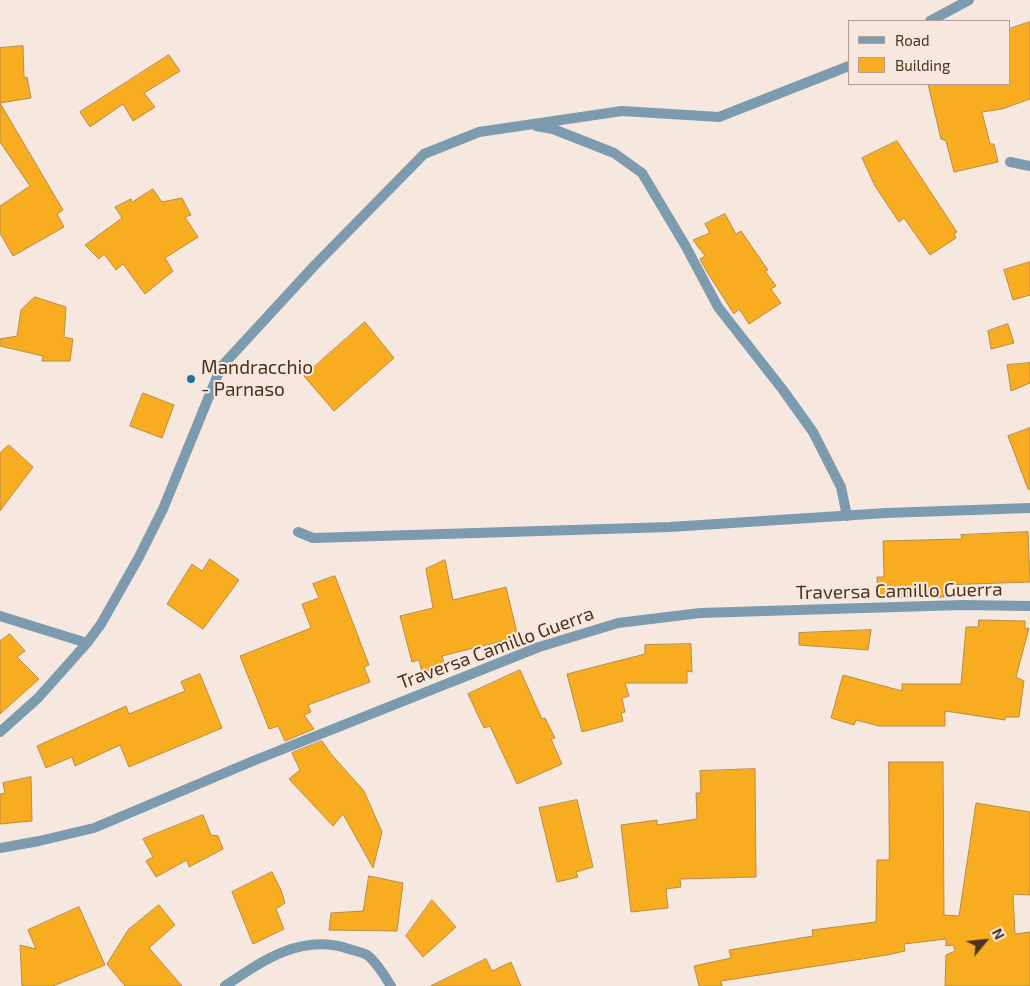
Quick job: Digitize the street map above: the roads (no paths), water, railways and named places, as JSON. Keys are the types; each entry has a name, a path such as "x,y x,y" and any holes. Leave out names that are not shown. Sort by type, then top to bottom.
{"street":[{"path":"932,20 969,0"},
{"path":"0,732 38,698 87,643 100,624 163,509 220,367 315,265 424,154 479,132 622,111 719,117 848,67"},
{"path":"528,124 553,129 614,153 642,173 685,244 718,307 783,390 813,432 841,487 847,516"},
{"path":"1010,162 1030,166"},
{"path":"298,532 313,538 670,527 886,513 1030,508"},
{"name":"Traversa Camillo Guerra","path":"0,848 94,828 262,757 539,647 618,622 700,613 962,605 1030,606"},
{"path":"0,616 87,643"},
{"path":"225,986 254,966 290,948 318,943 338,945 368,956 391,986"}],"place":[{"name":"Mandracchio - Parnaso","path":"191,379"}]}
